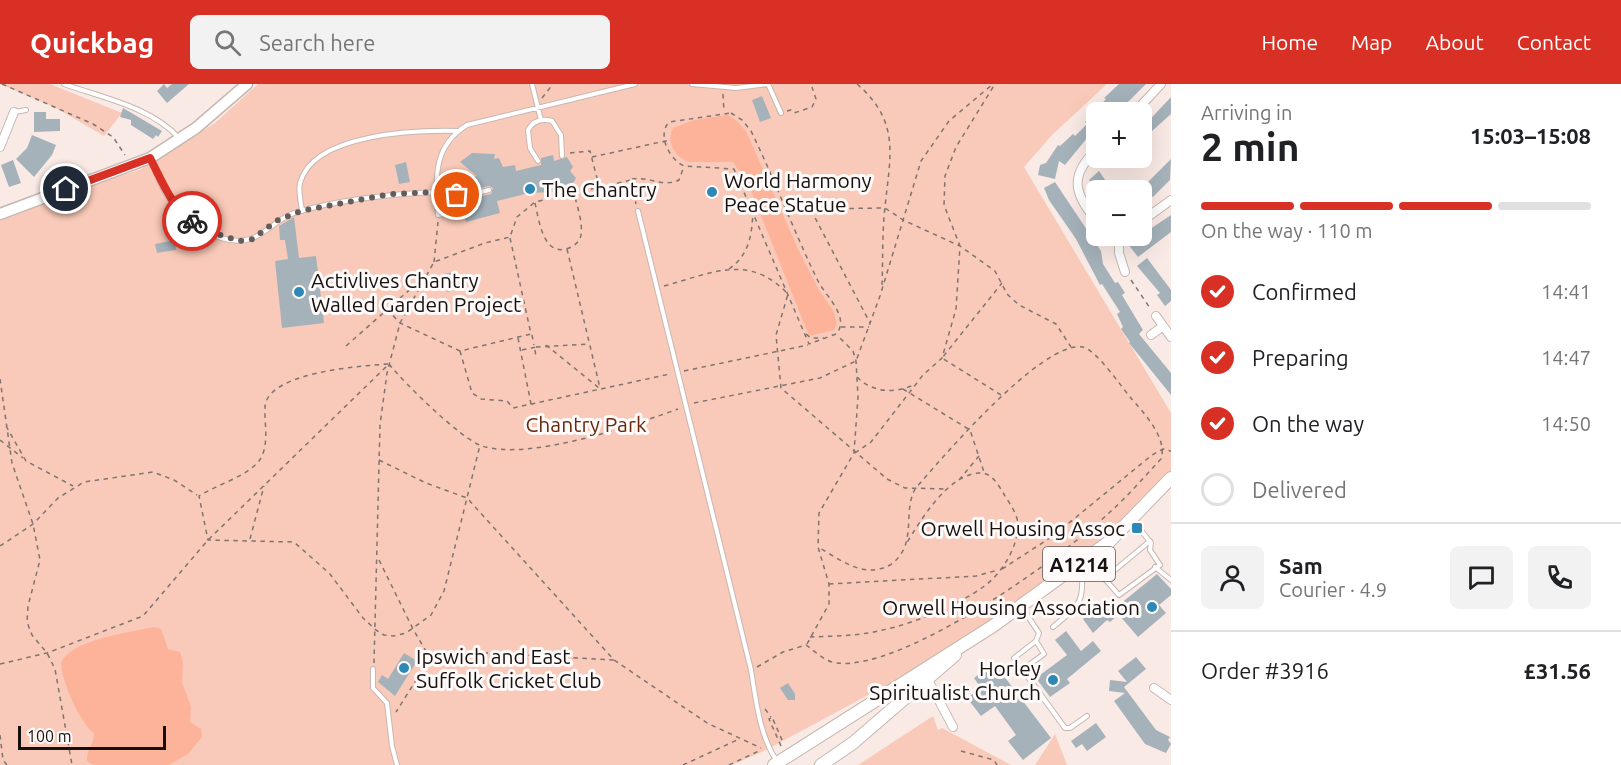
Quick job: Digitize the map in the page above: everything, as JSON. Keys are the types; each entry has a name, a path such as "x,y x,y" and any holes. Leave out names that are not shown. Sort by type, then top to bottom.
{"main road":[{"name":"A1214","path":"776,764 976,637 1109,542 1171,478"},
{"name":"A1214","path":"821,765 853,743 976,637"}],"street":[{"path":"0,214 150,158 215,113 247,84"},
{"path":"1144,102 1161,84"},
{"path":"0,147 14,112"},
{"path":"1086,161 1082,165 1077,183 1079,194 1086,205"},
{"path":"1152,214 1171,200"},
{"path":"1119,246 1120,258 1126,273"},
{"path":"1155,315 1171,337"},
{"path":"1151,335 1163,326"},
{"path":"928,680 953,727"},
{"path":"1154,688 1171,700"}],"lane":[{"path":"64,84 144,112 168,126 180,139"},
{"path":"532,84 541,120"},
{"path":"150,158 166,194 178,210 201,229 240,241 253,239 285,215 391,194 438,191 453,191 458,198 458,205 454,213 438,215 438,191 441,153 447,142 465,124 635,84"},
{"path":"692,84 736,88 768,84 781,112"},
{"path":"14,112 26,110"},
{"path":"538,161 530,148 528,130 533,123 541,120 556,124 563,146 562,156"},
{"path":"302,210 299,189 302,177 314,163 341,145 383,136 459,131"},
{"path":"474,194 489,190"},
{"path":"458,198 464,196"},
{"path":"638,211 684,406 751,670 757,708 776,764"},
{"path":"1084,560 1117,594 1122,595 1160,565 1150,550 1150,541 1132,519"},
{"path":"1104,579 1150,541"},
{"path":"1053,627 1077,607 1083,596 1084,560"},
{"path":"1155,567 1171,580"},
{"path":"1014,658 1036,641 1039,633 1020,606"},
{"path":"1036,641 1044,654 1026,667 1025,673 1065,728 1070,728 1087,716"},
{"path":"373,669 373,688 387,703 397,765"}],"path":[{"path":"2,84 93,123 113,137 133,165"},
{"path":"537,106 553,84"},
{"path":"857,84 881,111 887,124 890,168 885,208 882,290"},
{"path":"389,364 399,376 469,439 480,445 519,449 614,430 684,406 781,388 820,378 856,361 882,290 921,161 949,121 994,84"},
{"path":"942,358 956,309 960,246 944,205 945,176 956,147 994,84"},
{"path":"723,87 724,112"},
{"path":"781,112 791,110 794,113 812,107 816,99 812,87"},
{"path":"460,351 466,379 476,397 507,401 513,408 778,352 809,344 836,334 840,327 835,308 819,284 751,131 740,117 724,112 669,122 664,129 665,141 674,159 684,166 732,168 740,179 809,344"},
{"path":"592,157 670,140"},
{"path":"563,146 570,155 590,151 599,187"},
{"path":"536,357 510,237 517,217 535,202 599,187 644,178 672,183 679,180 684,166"},
{"path":"631,180 638,211"},
{"path":"535,202 546,241 553,247 567,249 575,245 581,234 574,193"},
{"path":"787,214 810,209 885,208 903,220 960,246 994,271 1003,283 1007,294 1019,305 1056,324 1072,348"},
{"path":"728,269 746,253 751,238 753,209"},
{"path":"810,209 870,323"},
{"path":"373,669 376,630 380,425 389,364 400,323 434,262 438,215"},
{"path":"434,262 485,243 510,237"},
{"path":"567,249 600,388"},
{"path":"656,288 728,269 748,270 768,275 788,294"},
{"path":"1126,273 1155,315"},
{"path":"346,346 425,276"},
{"path":"751,670 783,652 806,645 829,604 829,584 818,548 819,513 854,453 871,442 916,384 942,358 1003,283"},
{"path":"788,294 776,334 781,388 887,479 905,488 948,489"},
{"path":"387,309 400,323 460,351 531,334"},
{"path":"840,327 869,327"},
{"path":"804,333 811,338 825,338"},
{"path":"836,334 852,351 856,361 854,453"},
{"path":"518,338 531,404"},
{"path":"520,351 546,345 589,344"},
{"path":"546,345 600,388"},
{"path":"806,645 835,663 852,664 881,657 933,635 1028,578 1109,513 1161,459 1163,449 1161,440 1140,408 1094,354 1085,347 1072,348 1048,358 1002,395 915,489 910,500 906,545"},
{"path":"942,358 1002,395"},
{"path":"0,664 47,653 143,616 208,540 389,364"},
{"path":"199,496 254,467 261,458 264,449 266,397 273,389 284,382 343,367 389,364"},
{"path":"857,376 873,389 894,391 916,384"},
{"path":"0,379 8,444 33,524 40,560 28,606 27,622 37,643 47,653 55,669 72,765"},
{"path":"810,637 865,634 910,622 984,587 1000,570 1015,540 1018,524 1011,504 995,481 984,473 970,430 903,389"},
{"path":"6,425 26,461"},
{"path":"0,441 8,444 26,461 73,486"},
{"path":"208,540 294,542 330,574 363,618 384,635 394,636 413,629 431,615 444,591 480,445"},
{"path":"1163,449 1171,451"},
{"path":"829,584 976,576 1000,570 1053,536 1163,449"},
{"path":"818,548 867,572 880,570 895,561 927,510 980,455"},
{"path":"379,460 426,483 467,498 614,660 707,723 738,739 764,748 729,765"},
{"path":"0,546 33,524 47,506 73,486 100,478 153,472 174,480 199,496 208,540"},
{"path":"958,480 984,473"},
{"path":"250,540 264,485"},
{"path":"378,557 413,629 430,658"},
{"path":"430,658 445,659 487,653 614,660"},
{"path":"389,723 430,658"},
{"path":"781,746 769,719 772,717 782,740"},
{"path":"0,735 3,760 7,765"},
{"path":"683,765 738,739"},
{"path":"961,751 994,760 997,765"}],"green space":[{"path":"0,84 50,84 122,113 104,136 56,108"},
{"name":"Chantry Park","path":"258,84 1107,84 1052,135 1024,167 1171,413 1171,478 1109,542 976,637 766,750 732,765 0,765 0,214 139,170 215,123"},
{"path":"933,716 938,730 942,728 1011,765 858,765"},
{"path":"1055,734 1067,765 1035,765"}],"shaded area":[{"path":"728,115 737,121 747,133 798,249 819,290 834,312 837,324 834,330 809,336 750,188 733,162 689,162 679,156 673,148 670,138 673,128 694,120"},
{"path":"153,627 161,629 168,649 180,652 183,662 182,682 191,707 190,722 201,729 202,737 188,754 169,765 94,765 87,761 94,734 72,701 64,681 61,663 76,648 88,643"}],"building":[{"path":"164,84 167,88 172,84 189,84 167,103 157,91"},
{"path":"1119,84 1146,84 1128,102 1103,102 1106,99 1104,98"},
{"path":"762,96 771,118 760,122 752,100"},
{"path":"1171,97 1171,114 1152,131 1152,117"},
{"path":"123,108 162,131 158,137 156,135 153,139 131,125 131,120 120,117"},
{"path":"34,112 46,112 46,119 60,119 60,131 34,132"},
{"path":"1086,125 1086,139 1065,165 1059,161 1055,179 1038,175 1040,165 1046,163 1058,145 1060,146 1073,134 1075,136"},
{"path":"32,135 56,145 52,155 34,177 16,159 27,148"},
{"name":"The Chantry","path":"472,153 495,154 494,159 499,158 503,167 515,165 516,171 541,165 541,158 553,155 554,161 567,157 573,167 570,171 576,178 573,183 557,187 554,192 529,193 497,201 500,213 466,222 463,211 467,210 460,181 477,176 460,162","holes":["489,186 493,188 491,194 474,198 470,196 472,190"]},
{"path":"1171,159 1170,180 1153,197 1152,180 1150,180"},
{"path":"13,160 21,183 9,187 1,165"},
{"path":"406,162 410,182 399,184 395,165"},
{"path":"1099,171 1105,180 1089,180"},
{"path":"1055,182 1086,228 1086,246 1098,246 1101,251 1103,264 1115,283 1118,282 1125,293 1122,295 1143,330 1139,334 1171,373 1171,395 1129,343 1121,329 1123,327 1117,314 1120,312 1102,284 1100,285 1076,239 1049,200 1044,188"},
{"path":"1171,215 1171,232 1138,257 1130,246 1152,246 1152,228"},
{"name":"Activlives Chantry Walled Garden Project","path":"294,217 299,258 316,256 324,323 282,328 275,261 288,259 285,240 280,240 279,226"},
{"path":"175,240 176,250 157,253 155,244"},
{"path":"1147,258 1171,290 1171,301 1165,306 1157,295 1160,293 1137,266"},
{"path":"454,272 458,289 447,292 443,274"},
{"name":"Orwell Housing Association","path":"1157,574 1171,589 1171,595 1159,605 1166,613 1138,637 1114,609"},
{"path":"1104,604 1116,617 1110,622 1107,620 1093,633 1083,619 1097,606 1099,609"},
{"path":"1066,631 1081,651 1093,641 1101,651 1067,679 1070,683 1050,697 1036,678 1067,655 1055,640"},
{"name":"Ipswich and East Suffolk Cricket Club","path":"404,653 417,661 395,696 378,682 382,675 388,679"},
{"path":"1136,657 1146,669 1124,687 1156,730 1170,737 1168,740 1171,744 1166,753 1145,744 1114,701 1125,693 1109,691 1110,680 1127,682 1118,671"},
{"path":"994,663 1051,738 1023,760 1008,741 1016,735 995,706 981,716 967,698 981,688 974,678"},
{"path":"788,683 795,694 795,700 788,700 780,688"},
{"path":"1096,723 1106,737 1087,751 1082,744 1076,748 1071,741"}],"way so far":[{"path":"192,221 201,229 240,241 253,239 285,215 301,211 391,194 438,192 438,189 453,191 457,195"}],"place":[{"name":"The Chantry","path":"530,189"},
{"name":"World Harmony Peace Statue","path":"712,192"},
{"name":"Activlives Chantry Walled Garden Project","path":"299,292"},
{"name":"Orwell Housing Assoc","path":"1137,528"},
{"name":"Orwell Housing Association","path":"1152,607"},
{"name":"Ipswich and East Suffolk Cricket Club","path":"404,668"},
{"name":"Horley Spiritualist Church","path":"1053,680"}],"route":[{"path":"66,189 150,158 166,194 178,210 192,221"}]}
